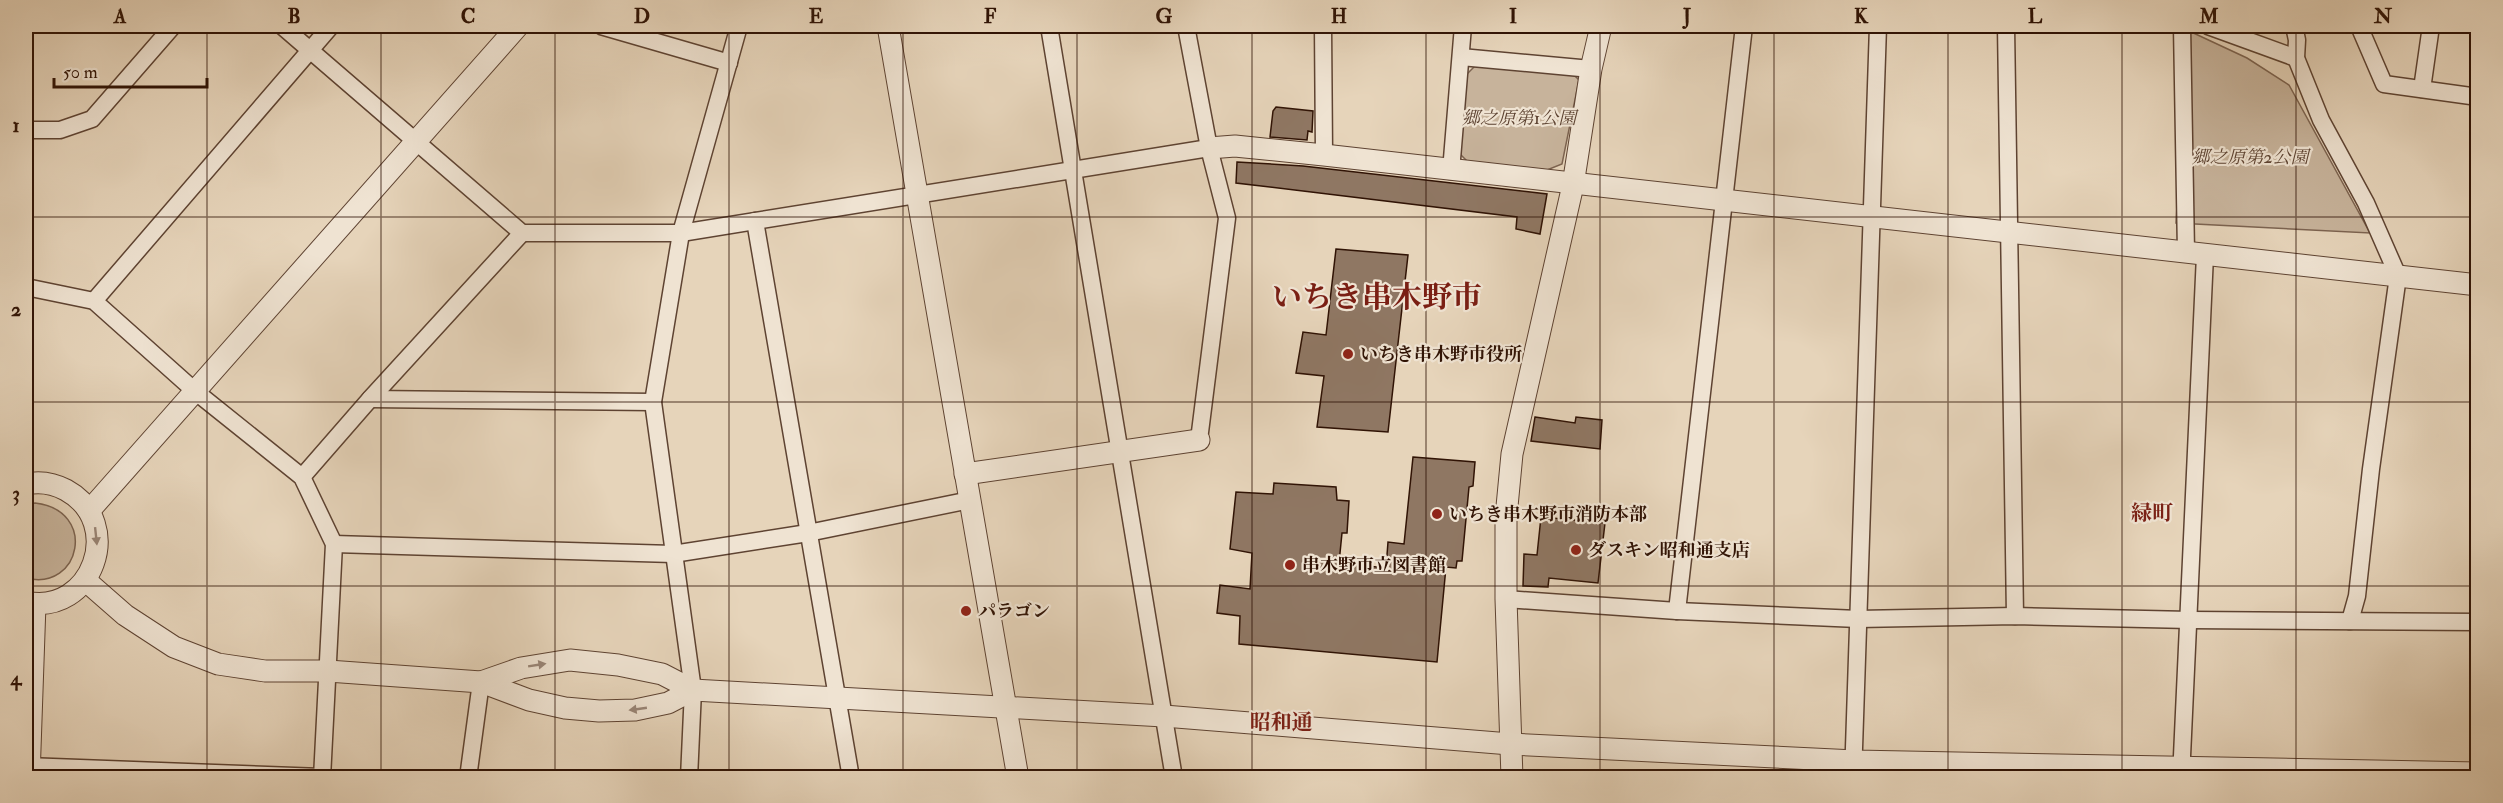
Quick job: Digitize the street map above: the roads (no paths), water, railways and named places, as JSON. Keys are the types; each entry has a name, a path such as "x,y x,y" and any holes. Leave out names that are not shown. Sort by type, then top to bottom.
{"street":[{"path":"26,130 60,130 92,119 173,26"},
{"path":"282,26 522,233 681,233 915,194 1074,171 1209,148 1236,146 2478,285"},
{"path":"94,301 331,26"},
{"path":"89,511 518,26"},
{"path":"601,26 729,63"},
{"path":"689,777 693,690 653,402 681,233 739,26"},
{"path":"888,26 915,194 1018,777"},
{"path":"1049,26 1174,777"},
{"path":"965,474 1199,440 1227,218 1209,148 1186,26"},
{"path":"1323,26 1324,155"},
{"path":"1451,171 1463,26"},
{"path":"1512,777 1506,599 1506,517 1512,454 1573,185 1591,69 1601,26"},
{"path":"1677,611 1744,26"},
{"path":"1854,769 1878,26"},
{"path":"2006,26 2015,616"},
{"path":"2181,773 2190,621 2196,254 2182,26"},
{"path":"2208,26 2296,58"},
{"path":"2294,26 2297,40 2296,58 2321,120 2366,202 2398,276 2371,469 2357,596 2350,621"},
{"path":"2359,26 2384,84 2478,97"},
{"path":"2422,89 2431,26"},
{"path":"1461,57 1591,69"},
{"path":"755,221 851,777"},
{"path":"302,477 522,233"},
{"path":"26,287 94,301 196,392 302,477 334,544 322,777 28,770 30,603 54,601 71,593 85,580 93,567 98,539 89,511 75,495 57,485 36,482 26,484"},
{"path":"370,399 653,402"},
{"path":"334,544 673,554 808,533 970,500"},
{"path":"85,580 125,615 174,647 218,664 265,671 328,671 481,682 529,700 565,708 599,711 635,710 668,704 693,690"},
{"path":"1506,599 1677,611 1858,619 2015,616 2190,621 2478,622"},
{"path":"481,682 521,668 570,660 618,665 662,674 693,690 1164,716 1854,769 2181,773 2478,772"},
{"path":"468,777 481,682"}],"place":[{"name":"いちき串木野市役所","path":"1348,354"},
{"name":"いちき串木野市消防本部","path":"1437,514"},
{"name":"ダスキン昭和通支店","path":"1576,550"},
{"name":"串木野市立図書館","path":"1290,565"},
{"name":"パラゴン","path":"966,611"}],"district":[{"name":"いちき串木野市","path":"1377,297"},
{"name":"緑町","path":"2152,513"},
{"name":"昭和通","path":"1281,722"}],"park label":[{"name":"郷之原第1公園","path":"1519,118"},
{"name":"郷之原第2公園","path":"2250,157"}]}
